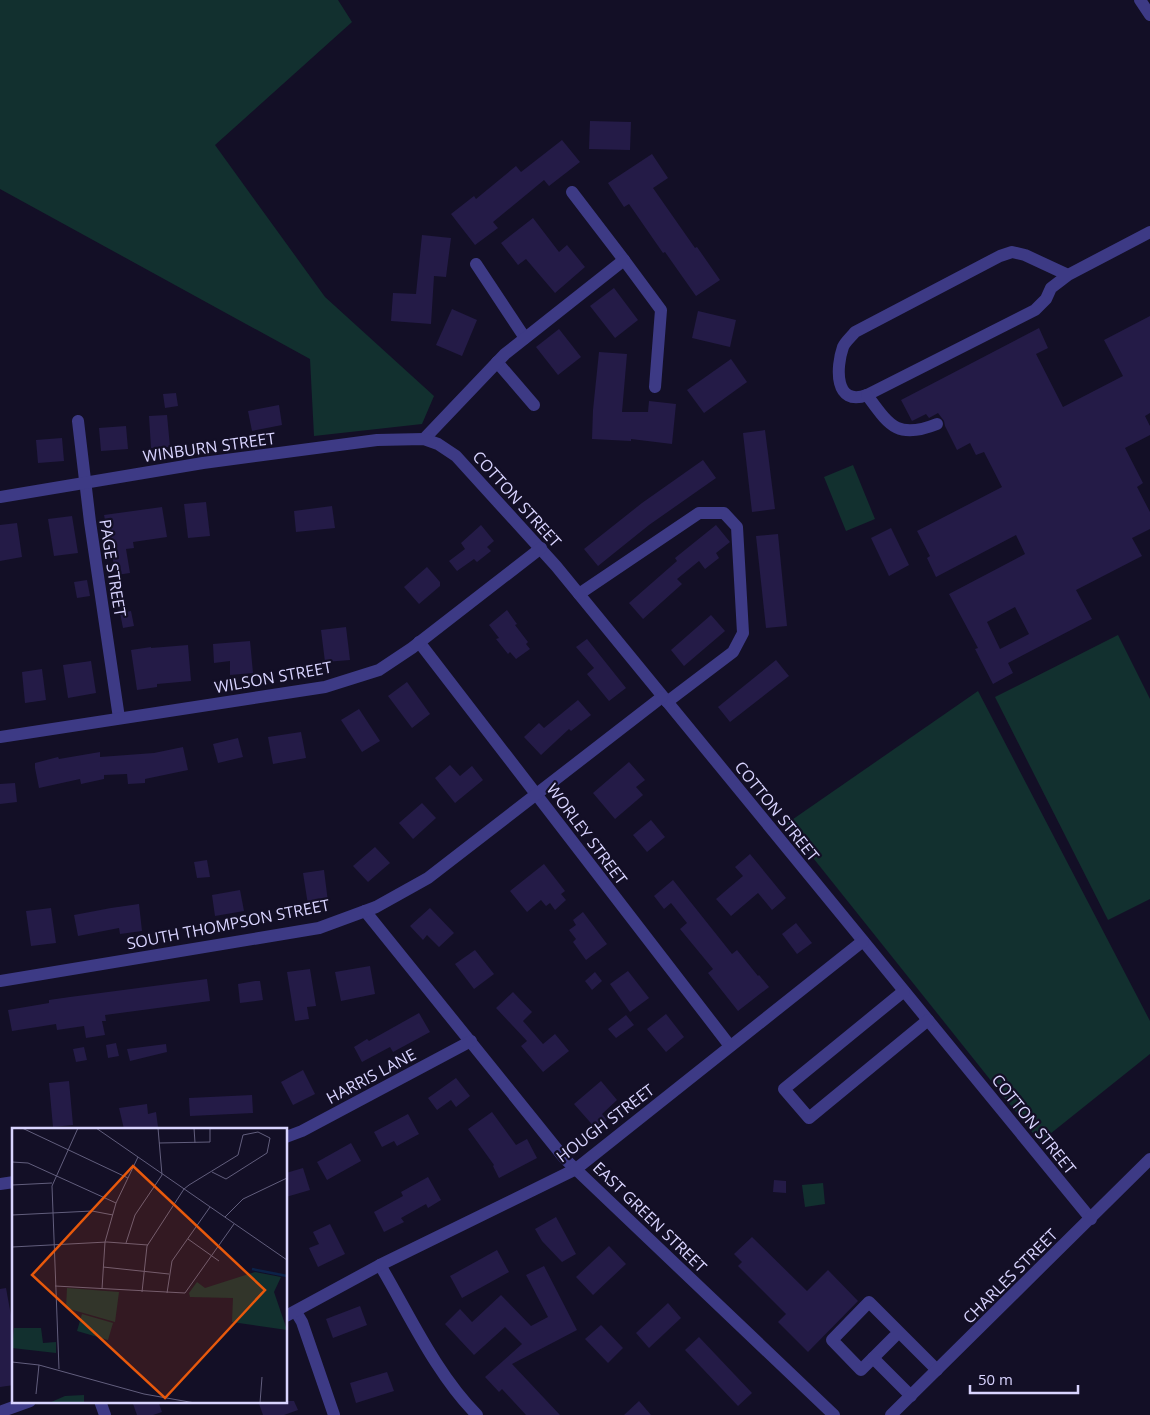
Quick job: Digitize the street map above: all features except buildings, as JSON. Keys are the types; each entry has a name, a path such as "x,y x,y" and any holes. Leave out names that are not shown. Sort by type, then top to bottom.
{"street":[{"path":"1140,0 1150,14"},
{"path":"572,192 661,310 655,387"},
{"path":"1068,275 1025,255 1012,252 1000,256 855,332 843,345 837,372 840,385 844,392 851,396 859,398 867,395 1035,310 1046,299 1051,288 1068,275 1150,232"},
{"path":"424,439 497,362 624,260"},
{"path":"476,264 525,338"},
{"path":"497,362 534,405"},
{"path":"867,395 893,427 905,431 921,430 936,424"},
{"name":"PAGE STREET","path":"78,421 85,484 119,718"},
{"name":"WINBURN STREET","path":"0,497 203,463 367,441 424,439"},
{"name":"COTTON STREET","path":"424,439 438,444 456,456 541,548 1091,1219"},
{"name":"SOUTH THOMPSON STREET","path":"0,981 319,928 376,907 428,878 536,794 733,652 744,633 737,527 724,512 699,513 579,594"},
{"name":"WILSON STREET","path":"0,737 325,687 379,670 419,642 541,548"},
{"name":"WORLEY STREET","path":"419,642 730,1046"},
{"name":"EAST GREEN STREET","path":"365,911 565,1159 834,1415"},
{"name":"HOUGH STREET","path":"291,1314 380,1264 576,1169 863,941"},
{"path":"904,991 784,1088 809,1118 928,1020"},
{"name":"HARRIS LANE","path":"288,1136 302,1131 471,1041"},
{"name":"CHARLES STREET","path":"891,1415 1150,1159"},
{"path":"380,1264 435,1359 456,1390 477,1415"},
{"path":"899,1332 861,1370 832,1340 869,1302 899,1332 937,1370"},
{"path":"291,1314 302,1322 334,1415"},
{"path":"873,1358 911,1396"},
{"path":"0,1412 27,1402"},
{"path":"100,1402 104,1415"}],"green space":[{"path":"0,0 338,0 352,22 215,145 325,297 434,396 422,424 314,436 310,359 0,189"},
{"path":"853,465 875,519 846,531 824,477"},
{"path":"1118,635 1150,699 1150,899 1108,920 995,697"},
{"path":"978,691 1150,1021 1150,1054 1040,1142 786,824"},
{"path":"823,1183 825,1204 805,1207 802,1185"}]}
